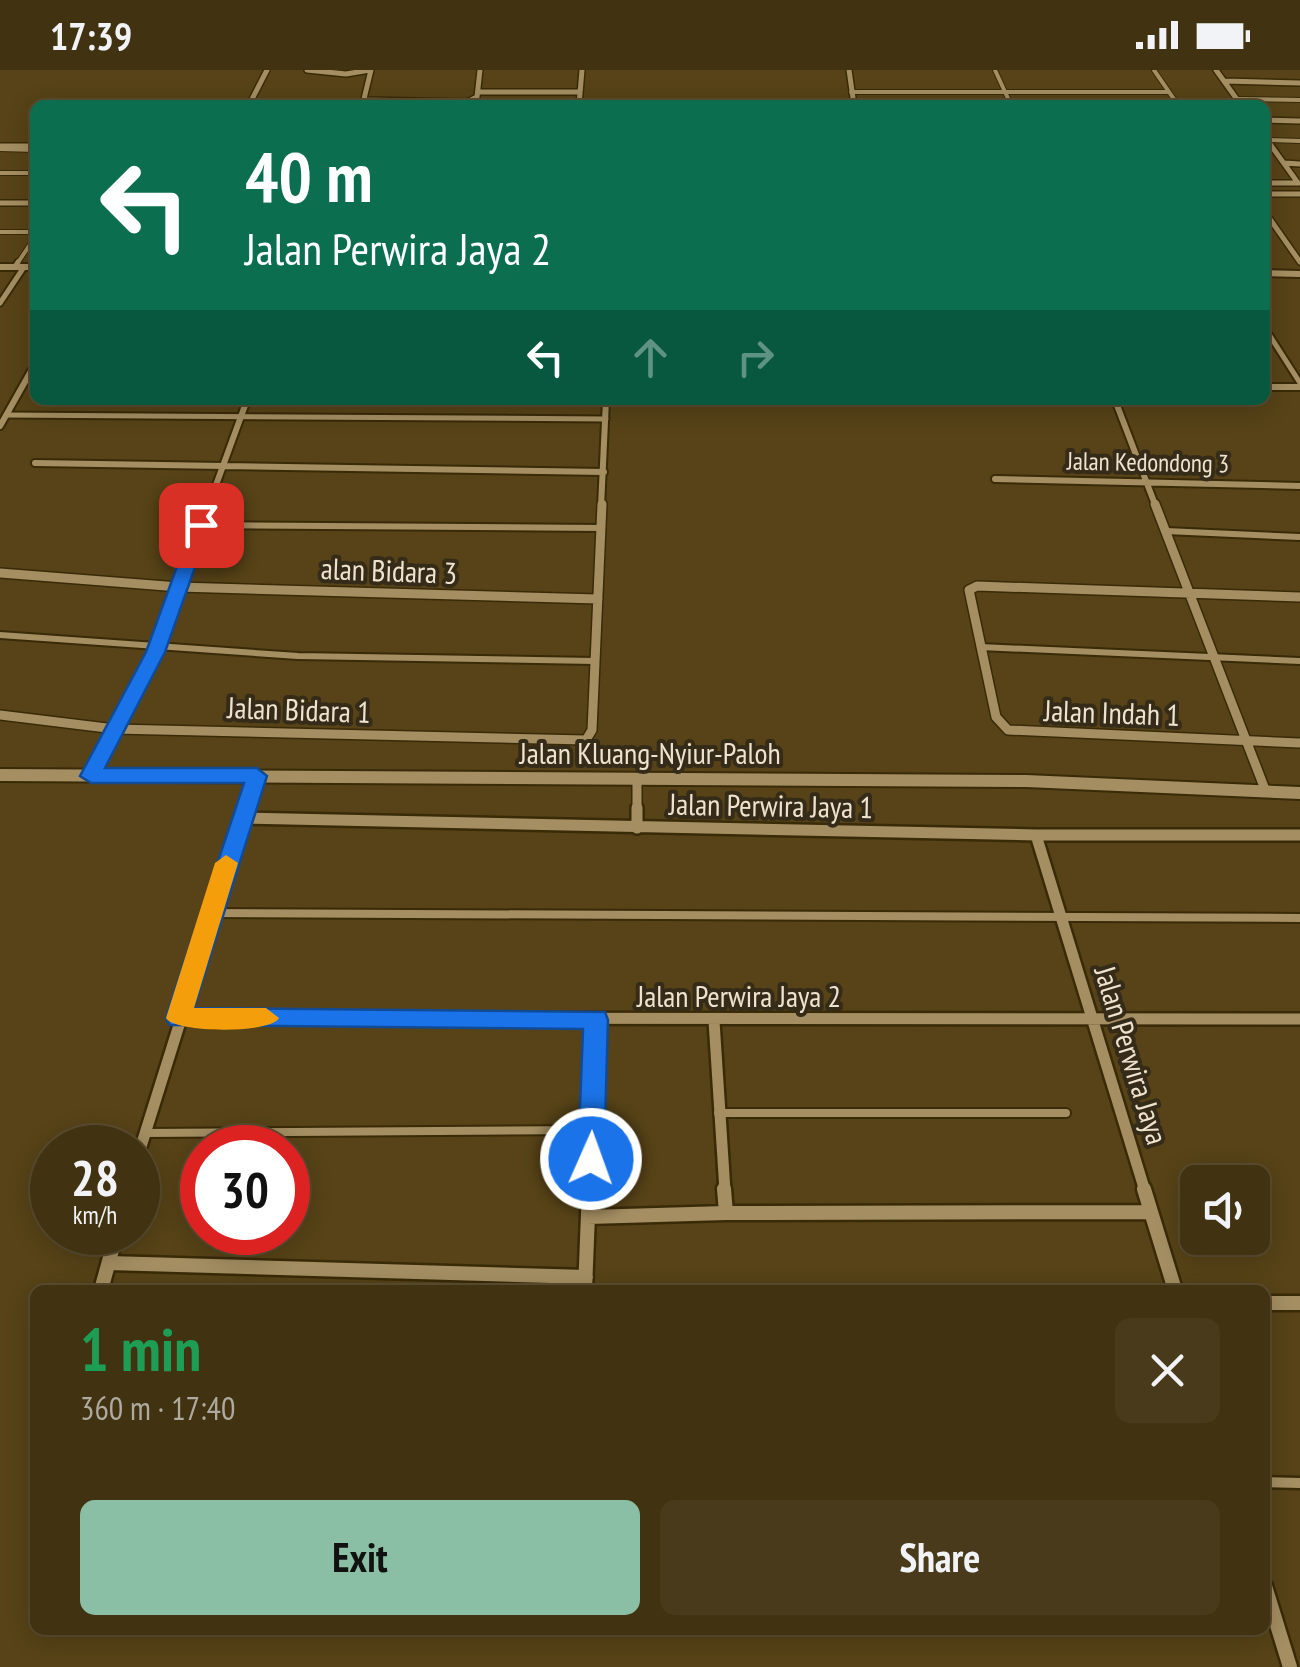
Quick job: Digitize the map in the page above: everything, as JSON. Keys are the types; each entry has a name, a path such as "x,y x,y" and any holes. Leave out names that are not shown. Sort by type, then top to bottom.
{"street":[{"path":"252,100 269,70"},
{"path":"307,70 346,74 371,70 364,100"},
{"path":"474,100 479,92 478,70"},
{"path":"579,100 582,70"},
{"path":"850,70 853,100"},
{"path":"1216,70 1238,100"},
{"path":"1224,81 1300,82"},
{"path":"479,92 580,92"},
{"path":"1270,120 1300,121"},
{"path":"1270,145 1299,182"},
{"path":"0,148 30,148"},
{"path":"1284,164 1300,164"},
{"path":"1270,184 1299,182"},
{"path":"1270,194 1300,194"},
{"path":"0,203 30,203"},
{"path":"1270,219 1300,262"},
{"path":"0,267 30,267"},
{"path":"1270,273 1300,274"},
{"path":"0,426 30,375"},
{"path":"1270,388 1300,385"},
{"path":"91,776 156,652 245,405"},
{"path":"596,661 606,405"},
{"path":"1117,405 1266,792"},
{"path":"36,463 604,472"},
{"name":"Jalan Kedondong 3","path":"995,479 1300,486"},
{"name":"alan Bidara 3","path":"0,573 179,587 598,599"},
{"path":"978,647 969,597 972,587 1300,597"},
{"name":"Jalan Indah 1","path":"978,647 996,717 1008,730 1246,741"},
{"name":"Jalan Bidara 1","path":"0,715 115,729 572,742 586,740 592,730 596,661"},
{"path":"1246,741 1300,743"},
{"name":"Jalan Kluang-Nyiur-Paloh","path":"0,776 1026,781 1300,793"},
{"path":"146,1125 210,913 257,776"},
{"path":"637,780 637,828"},
{"name":"Jalan Perwira Jaya 1","path":"241,818 1036,835 1300,836"},
{"name":"Jalan Perwira Jaya","path":"1036,835 1173,1285"},
{"name":"Jalan Perwira Jaya 2","path":"178,1018 1300,1019"},
{"path":"109,1263 585,1283 596,1020"},
{"path":"714,1021 726,1213"},
{"path":"588,1217 1151,1212"},
{"path":"102,1285 111,1255"},
{"path":"1270,1303 1300,1303"},
{"path":"1270,1602 1290,1667"}],"lane":[{"path":"994,70 1009,100"},
{"path":"1154,70 1175,100"},
{"path":"851,92 1169,92"},
{"path":"1270,101 1300,100"},
{"path":"1270,139 1300,141"},
{"path":"0,173 30,173"},
{"path":"0,232 30,235"},
{"path":"0,303 30,245"},
{"path":"1270,337 1300,385"},
{"path":"6,416 606,419"},
{"path":"201,525 602,528"},
{"path":"1166,531 1300,537"},
{"path":"0,635 156,652 376,661 596,661"},
{"path":"978,647 1300,661"},
{"path":"210,913 1300,918"},
{"path":"718,1113 1066,1112"},
{"path":"160,1133 592,1130"},
{"path":"1270,1482 1300,1483"}],"slow traffic":[{"path":"226,863 178,1018 266,1018"}],"route":[{"path":"201,525 156,652 91,776 257,776 178,1018 596,1020 591,1159"}]}
